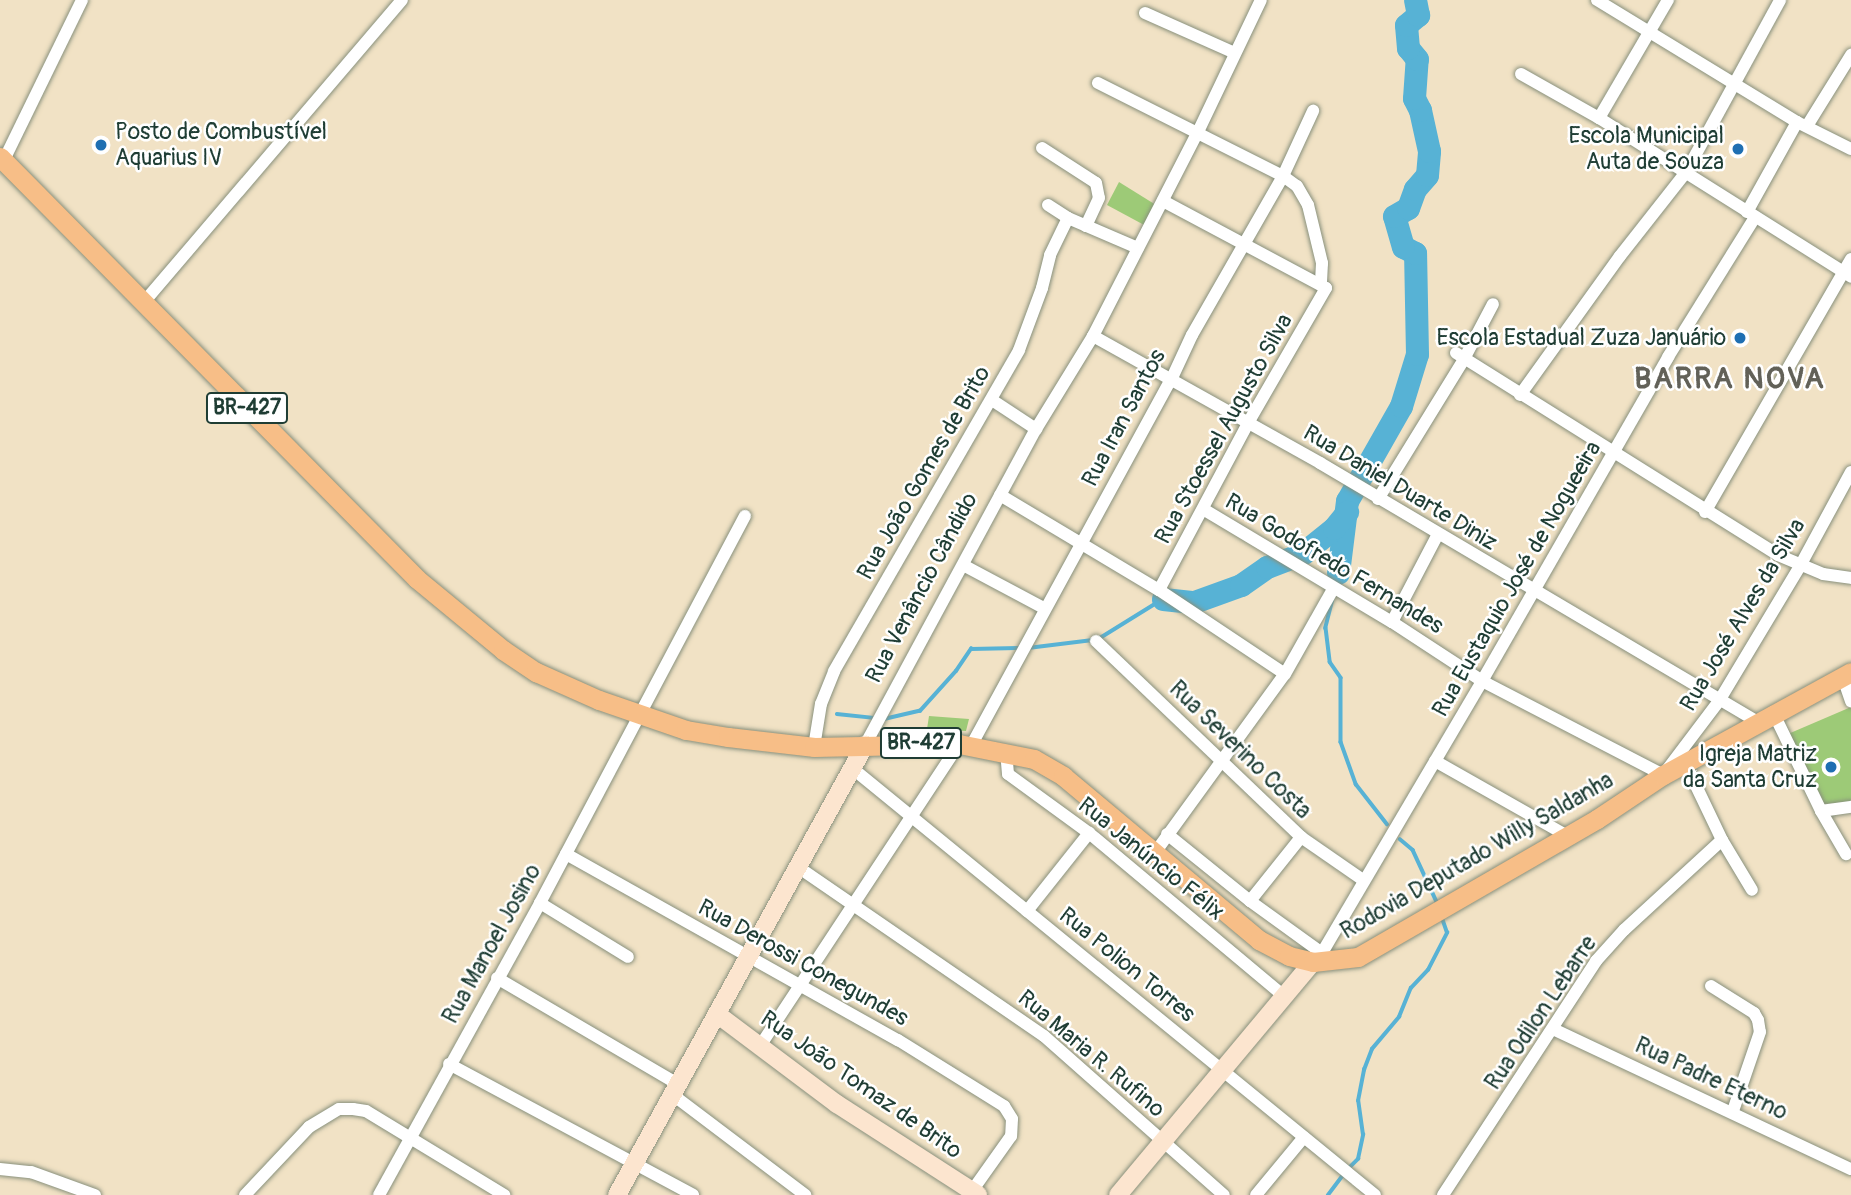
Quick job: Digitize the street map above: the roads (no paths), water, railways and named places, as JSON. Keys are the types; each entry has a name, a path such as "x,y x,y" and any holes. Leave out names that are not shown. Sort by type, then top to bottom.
{"main road":[{"name":"Rodovia Deputado Willy Saldanha","path":"2,158 417,579 479,632 536,672 686,730 814,747 965,745 1006,751 1034,759 1062,776 1259,940 1289,956 1358,957 1463,897 1663,775 1686,765 1765,717 1846,674"}],"street":[{"path":"2,158 82,0"},
{"path":"144,302 402,0"},
{"name":"Rua Venâncio Cândido","path":"617,1195 1036,429 1093,337 1197,134 1261,0"},
{"path":"1597,0 1802,124 1851,149"},
{"path":"1599,118 1668,0"},
{"path":"1520,395 1620,256 1686,172 1780,0"},
{"path":"1145,13 1235,53"},
{"name":"Rua Eustaquio José de Nogueeira","path":"1318,957 1614,454 1802,124 1851,55"},
{"path":"1521,74 1599,118 1847,275"},
{"path":"1098,83 1283,176 1297,186 1308,205 1322,263 1324,287"},
{"name":"Rua Iran Santos","path":"760,1046 912,816 965,745 1044,608 1172,378 1192,335 1283,176 1313,111"},
{"path":"1042,148 1090,177 1099,190 1097,205 1086,226"},
{"path":"1163,201 1324,287"},
{"path":"1048,205 1068,218 1138,248"},
{"name":"Rua João Gomes de Brito","path":"814,747 821,704 834,671 992,400 1029,327 1050,255 1068,218"},
{"path":"1705,512 1847,275 1851,259"},
{"name":"Rua Stoessel Augusto Silva","path":"1159,590 1324,287"},
{"path":"1378,499 1493,304"},
{"name":"Rua Daniel Duarte Diniz","path":"1093,337 1172,378 1320,463 1718,701 1765,717"},
{"path":"1460,356 1705,512 1800,566 1851,578"},
{"path":"992,400 1036,429"},
{"name":"Rua José Alves da Silva","path":"1663,775 1718,701 1800,566 1851,472"},
{"path":"1000,495 1159,590 1285,674"},
{"name":"Rua Godofredo Fernandes","path":"1203,509 1332,589 1392,622 1482,681 1663,775"},
{"name":"Rua Manoel Josino","path":"379,1195 540,903 746,516"},
{"path":"1392,622 1438,534"},
{"path":"963,565 1044,608"},
{"path":"1154,854 1285,674 1332,589"},
{"name":"Rua Severino Costa","path":"1097,641 1301,837 1363,880"},
{"path":"1846,674 1851,701"},
{"path":"1765,717 1846,854"},
{"name":"Rua Janúncio Félix","path":"1006,751 1009,774 1089,833 1283,995"},
{"path":"1435,761 1566,835"},
{"path":"1686,765 1723,840 1752,890"},
{"name":"Rua Polion Torres","path":"852,768 1375,1195"},
{"path":"1821,811 1851,807"},
{"path":"1027,911 1089,833"},
{"path":"1118,1195 1283,995 1318,957 1167,834"},
{"path":"1250,901 1301,837"},
{"name":"Rua Odilon Lebarre","path":"1443,1195 1612,943 1723,840"},
{"name":"Rua Derossi Conegundes","path":"566,854 898,1040 1004,1106 1012,1119 1011,1136 973,1194"},
{"name":"Rua Maria R. Rufino","path":"798,867 1044,1036 1224,1195"},
{"path":"540,903 628,957"},
{"path":"497,978 676,1090 805,1195"},
{"path":"1711,986 1754,1013 1758,1020 1760,1032 1733,1111"},
{"name":"Rua João Tomaz de Brito","path":"717,1014 875,1129 973,1194"},
{"name":"Rua Padre Eterno","path":"1553,1029 1733,1111 1851,1169"},
{"path":"449,1064 693,1195"},
{"path":"245,1195 309,1127 339,1110 366,1111 504,1195"},
{"path":"1256,1195 1304,1137"},
{"path":"0,1169 31,1172 95,1195"}],"waterway":[{"path":"1338,573 1347,501 1401,406 1417,354 1415,253 1403,247 1394,216 1408,208 1415,189 1427,175 1429,151 1420,110 1414,98 1417,59 1408,48 1406,25 1418,15 1415,0"},
{"path":"1163,599 1194,602 1241,585 1267,567 1303,553 1334,528 1347,512"},
{"path":"1336,585 1338,573"},
{"path":"1100,638 1163,599"},
{"path":"1333,599 1326,628 1330,662 1341,678 1341,742 1356,784 1387,824"},
{"path":"1028,648 1093,640"},
{"path":"884,719 920,711 956,671 971,649 1020,648"},
{"path":"837,714 876,718"},
{"path":"1400,839 1413,850 1437,902"},
{"path":"1349,1168 1358,1159 1363,1135 1358,1101 1364,1070 1372,1049 1399,1017 1411,988 1428,970 1447,933 1441,916"},
{"path":"1328,1195 1344,1174"}],"place":[{"name":"Posto de Combustível Aquarius IV","path":"101,145"},
{"name":"Escola Municipal Auta de Souza","path":"1738,149"},
{"name":"Escola Estadual Zuza Januário","path":"1740,338"},
{"name":"Igreja Matriz da Santa Cruz","path":"1831,767"}],"district":[{"name":"BARRA NOVA","path":"1730,379"}]}
